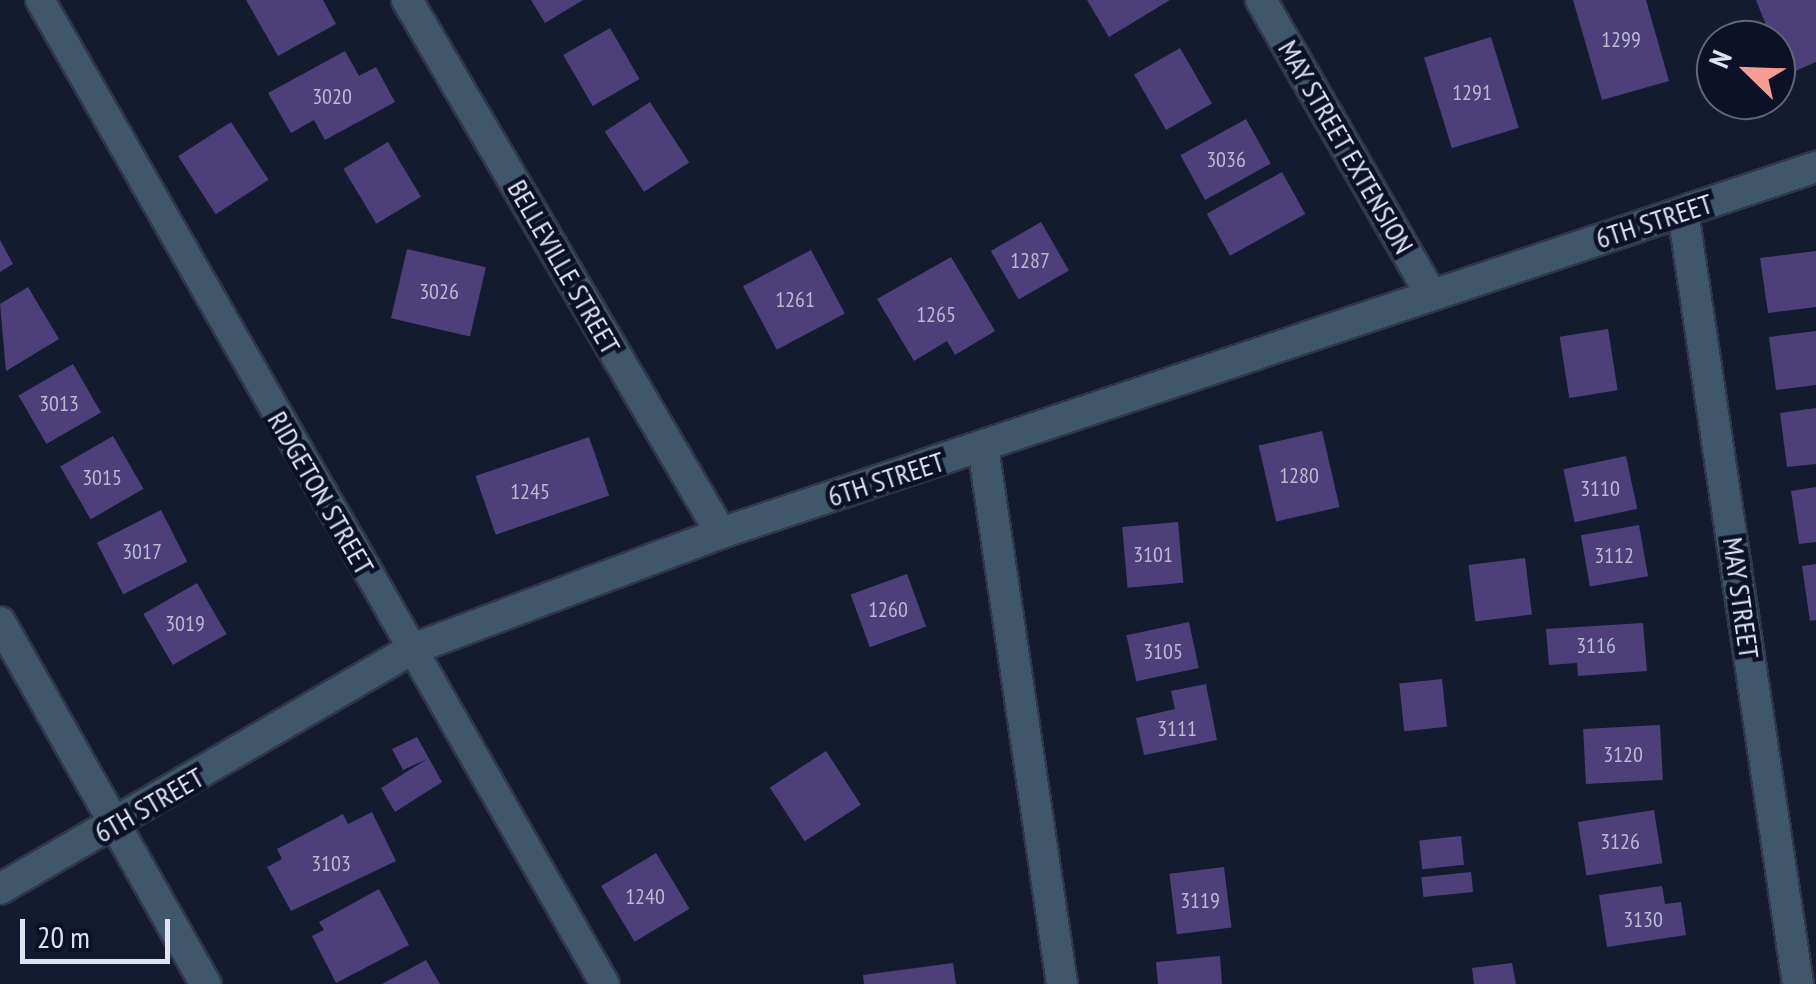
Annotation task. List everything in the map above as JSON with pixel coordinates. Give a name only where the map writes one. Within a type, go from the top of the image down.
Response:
[{"type":"street","name":"BELLEVILLE STREET","points":[[408,0],[720,533]]},
{"type":"street","name":"MAY STREET EXTENSION","points":[[1262,0],[1431,294]]},
{"type":"street","name":"6TH STREET","points":[[0,889],[117,826],[410,650],[720,533],[1816,167]]},
{"type":"street","name":"MAY STREET","points":[[1683,212],[1798,984]]},
{"type":"street","points":[[983,447],[1062,984]]},
{"type":"street","points":[[0,622],[206,984]]},
{"type":"lane","name":"RIDGETON STREET","points":[[40,0],[605,984]]},
{"type":"building","points":[[246,0],[323,0],[336,24],[278,56]]},
{"type":"building","points":[[531,0],[583,0],[545,23]]},
{"type":"building","points":[[1087,0],[1170,0],[1109,37]]},
{"type":"building","points":[[1573,0],[1646,0],[1669,81],[1602,100]]},
{"type":"building","points":[[1756,0],[1816,0],[1816,62],[1796,71],[1796,20],[1764,20]]},
{"type":"building","points":[[610,28],[640,79],[593,106],[563,55]]},
{"type":"building","points":[[1491,37],[1519,128],[1452,148],[1424,57]]},
{"type":"building","points":[[1180,48],[1212,103],[1166,130],[1134,74]]},
{"type":"building","points":[[345,51],[359,76],[376,67],[395,102],[325,140],[314,120],[291,133],[268,93]]},
{"type":"building","points":[[650,102],[689,162],[644,192],[605,131]]},
{"type":"building","points":[[1246,119],[1271,164],[1205,200],[1180,155]]},
{"type":"building","points":[[231,122],[269,180],[216,214],[178,156]]},
{"type":"building","points":[[388,142],[421,197],[376,224],[343,169]]},
{"type":"building","points":[[1282,172],[1305,214],[1230,256],[1207,214]]},
{"type":"building","points":[[1041,222],[1069,270],[1019,299],[991,251]]},
{"type":"building","points":[[0,240],[13,264],[0,272]]},
{"type":"building","points":[[407,249],[486,267],[470,336],[391,318]]},
{"type":"building","points":[[811,250],[845,314],[777,350],[743,286]]},
{"type":"building","points":[[1816,251],[1816,307],[1768,313],[1760,258]]},
{"type":"building","points":[[951,257],[995,331],[955,355],[947,341],[914,361],[877,299]]},
{"type":"building","points":[[28,287],[59,339],[6,371],[0,304]]},
{"type":"building","points":[[1608,329],[1618,390],[1569,398],[1560,337]]},
{"type":"building","points":[[1816,331],[1816,385],[1776,390],[1769,337]]},
{"type":"building","points":[[73,364],[101,412],[46,444],[18,396]]},
{"type":"building","points":[[1816,408],[1816,464],[1787,467],[1780,413]]},
{"type":"building","points":[[1322,431],[1340,507],[1276,522],[1259,446]]},
{"type":"building","points":[[113,436],[144,489],[91,519],[60,466]]},
{"type":"building","points":[[589,437],[609,496],[496,535],[476,476]]},
{"type":"building","points":[[1626,456],[1637,509],[1575,522],[1563,469]]},
{"type":"building","points":[[1816,487],[1816,542],[1799,544],[1791,491]]},
{"type":"building","points":[[161,510],[187,562],[123,594],[97,543]]},
{"type":"building","points":[[1178,522],[1183,583],[1128,588],[1122,527]]},
{"type":"building","points":[[1639,525],[1648,576],[1590,586],[1581,535]]},
{"type":"building","points":[[1525,558],[1532,615],[1475,622],[1468,565]]},
{"type":"building","points":[[1816,564],[1816,620],[1810,621],[1802,566]]},
{"type":"building","points":[[907,574],[926,627],[870,647],[851,595]]},
{"type":"building","points":[[197,583],[226,634],[173,665],[143,614]]},
{"type":"building","points":[[1189,622],[1199,668],[1136,681],[1126,635]]},
{"type":"building","points":[[1643,623],[1647,671],[1578,676],[1577,663],[1549,665],[1546,629]]},
{"type":"building","points":[[1442,679],[1447,727],[1404,731],[1399,683]]},
{"type":"building","points":[[1206,684],[1217,740],[1144,755],[1136,718],[1175,709],[1171,691]]},
{"type":"building","points":[[1660,725],[1663,780],[1586,784],[1583,729]]},
{"type":"building","points":[[417,737],[442,782],[395,812],[381,788],[427,759],[403,770],[392,749]]},
{"type":"building","points":[[826,751],[861,805],[805,841],[770,787]]},
{"type":"building","points":[[1654,810],[1662,863],[1586,875],[1578,822]]},
{"type":"building","points":[[372,812],[396,861],[291,911],[267,867],[282,859],[277,849],[343,814],[348,824]]},
{"type":"building","points":[[1461,836],[1464,865],[1422,869],[1419,840]]},
{"type":"building","points":[[656,853],[689,909],[635,942],[601,886]]},
{"type":"building","points":[[1224,867],[1231,928],[1177,934],[1169,874]]},
{"type":"building","points":[[1471,872],[1473,892],[1423,897],[1421,877]]},
{"type":"building","points":[[1662,886],[1665,904],[1681,902],[1686,935],[1607,947],[1599,895]]},
{"type":"building","points":[[379,889],[409,945],[336,983],[312,936],[324,930],[319,922]]},
{"type":"building","points":[[1220,956],[1222,984],[1158,984],[1156,962]]},
{"type":"building","points":[[426,960],[440,984],[382,984]]},
{"type":"building","points":[[953,963],[956,984],[864,984],[863,975]]},
{"type":"building","points":[[1512,963],[1516,984],[1474,984],[1472,968]]}]
